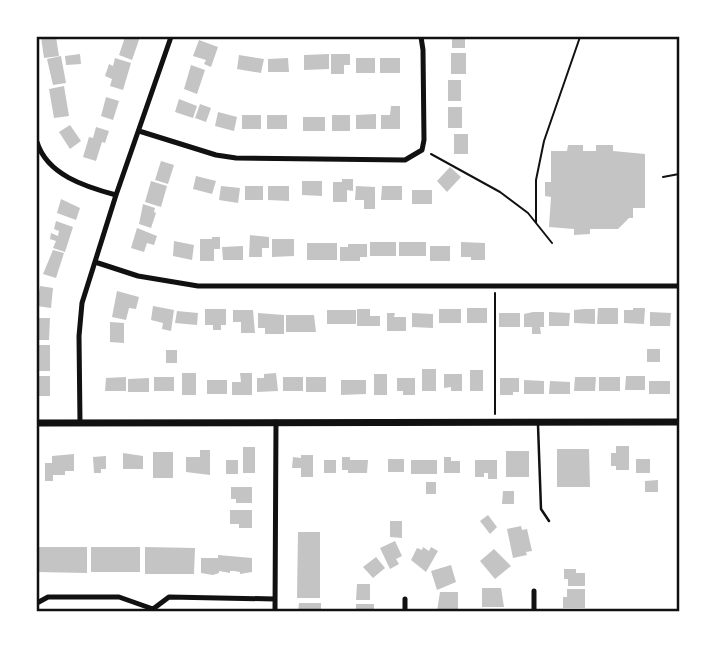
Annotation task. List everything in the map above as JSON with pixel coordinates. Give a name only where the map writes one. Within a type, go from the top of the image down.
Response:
[{"type":"street","points":[[80,423],[79,336],[82,303],[171,37]]},
{"type":"street","points":[[139,131],[236,159],[405,160],[422,150],[424,63],[421,37]]},
{"type":"street","points":[[37,142],[54,169],[90,188],[116,195]]},
{"type":"street","points":[[95,262],[138,276],[198,286],[679,286]]},
{"type":"street","points":[[275,612],[276,422]]},
{"type":"street","points":[[37,424],[679,422]]},
{"type":"street","points":[[534,591],[534,612]]},
{"type":"street","points":[[37,603],[48,597],[119,597],[153,610],[169,597],[275,599]]},
{"type":"street","points":[[405,598],[405,612]]},
{"type":"lane","points":[[538,422],[541,509],[550,521]]},
{"type":"path","points":[[536,223],[536,180],[544,141],[580,37]]},
{"type":"path","points":[[422,150],[500,192],[528,213],[552,243]]},
{"type":"path","points":[[663,177],[679,174]]},
{"type":"path","points":[[495,286],[495,422]]},
{"type":"building","points":[[41,37],[56,37],[59,56],[44,58]]},
{"type":"building","points":[[125,37],[140,37],[132,60],[119,55]]},
{"type":"building","points":[[452,37],[465,37],[465,48],[452,48]]},
{"type":"building","points":[[199,40],[218,47],[211,67],[204,64],[206,60],[193,56]]},
{"type":"building","points":[[451,53],[466,53],[466,74],[451,74]]},
{"type":"building","points":[[80,54],[81,64],[66,65],[65,56]]},
{"type":"building","points":[[329,54],[329,69],[304,70],[304,55]]},
{"type":"building","points":[[331,54],[350,54],[350,65],[344,65],[344,74],[331,74]]},
{"type":"building","points":[[239,55],[264,59],[261,73],[237,69]]},
{"type":"building","points":[[61,56],[66,83],[53,85],[47,59]]},
{"type":"building","points":[[115,58],[131,63],[123,90],[110,86],[112,79],[105,76],[109,64],[113,66]]},
{"type":"building","points":[[288,58],[289,72],[268,72],[268,59]]},
{"type":"building","points":[[356,58],[375,58],[375,73],[356,73]]},
{"type":"building","points":[[380,58],[400,58],[400,73],[380,73]]},
{"type":"building","points":[[191,65],[205,70],[197,94],[184,89]]},
{"type":"building","points":[[448,80],[461,80],[461,101],[448,101]]},
{"type":"building","points":[[64,86],[69,116],[54,118],[49,89]]},
{"type":"building","points":[[106,97],[119,101],[113,120],[101,116]]},
{"type":"building","points":[[179,99],[197,106],[193,118],[175,112]]},
{"type":"building","points":[[200,104],[211,108],[206,122],[195,118]]},
{"type":"building","points":[[391,106],[400,106],[400,129],[381,129],[381,115],[390,115]]},
{"type":"building","points":[[448,107],[462,107],[462,128],[448,128]]},
{"type":"building","points":[[218,112],[237,117],[234,131],[215,126]]},
{"type":"building","points":[[376,114],[376,129],[356,129],[356,115]]},
{"type":"building","points":[[242,115],[261,115],[261,129],[242,129]]},
{"type":"building","points":[[267,115],[287,115],[287,129],[267,129]]},
{"type":"building","points":[[332,115],[350,115],[350,131],[332,131]]},
{"type":"building","points":[[303,117],[325,117],[325,131],[303,131]]},
{"type":"building","points":[[70,125],[81,141],[70,149],[59,132]]},
{"type":"building","points":[[96,127],[109,131],[96,161],[83,157],[89,137],[93,138]]},
{"type":"building","points":[[454,134],[468,134],[468,154],[454,154]]},
{"type":"building","points":[[568,145],[583,145],[583,151],[596,151],[596,145],[613,145],[613,151],[645,154],[645,208],[633,208],[633,218],[629,218],[618,229],[590,229],[590,234],[574,235],[574,229],[549,227],[551,197],[545,196],[545,182],[551,182],[551,151],[567,151]]},
{"type":"building","points":[[161,161],[174,165],[168,184],[155,180]]},
{"type":"building","points":[[450,167],[461,177],[447,192],[437,181]]},
{"type":"building","points":[[196,176],[216,181],[212,194],[193,189]]},
{"type":"building","points":[[342,179],[353,179],[353,191],[347,190],[347,202],[333,202],[333,182],[342,182]]},
{"type":"building","points":[[151,181],[167,186],[161,207],[145,202]]},
{"type":"building","points":[[302,181],[322,181],[322,196],[302,195]]},
{"type":"building","points":[[221,186],[240,188],[238,203],[219,200]]},
{"type":"building","points":[[245,186],[263,186],[263,200],[245,200]]},
{"type":"building","points":[[268,186],[289,186],[289,201],[268,200]]},
{"type":"building","points":[[356,186],[375,187],[375,209],[364,209],[364,200],[355,200]]},
{"type":"building","points":[[382,186],[402,186],[402,200],[381,200]]},
{"type":"building","points":[[412,190],[432,190],[432,204],[412,204]]},
{"type":"building","points":[[61,199],[80,208],[76,220],[57,213]]},
{"type":"building","points":[[143,204],[155,208],[151,228],[139,224]]},
{"type":"building","points":[[56,221],[73,227],[65,252],[53,248],[56,241],[50,239],[51,233],[58,236],[59,231],[54,229]]},
{"type":"building","points":[[137,228],[157,236],[154,245],[147,243],[144,252],[131,248]]},
{"type":"building","points":[[250,235],[269,237],[269,248],[262,248],[262,257],[249,257]]},
{"type":"building","points":[[220,237],[220,249],[214,249],[214,261],[200,261],[200,239]]},
{"type":"building","points":[[272,239],[294,239],[294,256],[272,257]]},
{"type":"building","points":[[174,241],[194,245],[192,260],[173,256]]},
{"type":"building","points":[[370,242],[396,242],[396,256],[370,256]]},
{"type":"building","points":[[399,242],[426,242],[426,256],[399,256]]},
{"type":"building","points":[[461,242],[485,243],[485,260],[461,257]]},
{"type":"building","points":[[307,243],[337,243],[337,260],[307,260]]},
{"type":"building","points":[[348,244],[367,244],[367,257],[360,257],[360,261],[340,261],[340,247],[348,247]]},
{"type":"building","points":[[243,246],[243,260],[223,260],[222,247]]},
{"type":"building","points":[[430,246],[450,246],[450,261],[430,261]]},
{"type":"building","points":[[53,250],[64,253],[56,278],[43,274]]},
{"type":"building","points":[[40,286],[53,288],[51,308],[37,306]]},
{"type":"building","points":[[117,291],[139,297],[136,309],[129,308],[126,320],[112,317]]},
{"type":"building","points":[[153,306],[174,310],[171,331],[162,329],[163,323],[151,320]]},
{"type":"building","points":[[467,308],[487,308],[487,323],[467,323]]},
{"type":"building","points":[[598,308],[618,308],[618,324],[597,324]]},
{"type":"building","points":[[645,308],[644,324],[624,323],[624,310]]},
{"type":"building","points":[[205,309],[226,309],[226,325],[221,325],[221,330],[213,330],[213,325],[205,325]]},
{"type":"building","points":[[357,309],[370,309],[370,316],[380,316],[380,326],[357,326]]},
{"type":"building","points":[[439,309],[461,309],[461,323],[439,323]]},
{"type":"building","points":[[595,309],[595,324],[574,323],[574,310]]},
{"type":"building","points":[[233,310],[253,310],[255,333],[241,333],[241,322],[233,322]]},
{"type":"building","points":[[327,310],[356,310],[356,324],[327,324]]},
{"type":"building","points":[[177,311],[198,313],[197,325],[175,323]]},
{"type":"building","points":[[544,312],[541,334],[532,334],[532,327],[524,327],[524,314]]},
{"type":"building","points":[[549,312],[570,313],[569,326],[549,326]]},
{"type":"building","points":[[650,312],[671,313],[670,326],[650,326]]},
{"type":"building","points":[[258,313],[284,315],[284,334],[265,334],[265,328],[258,328]]},
{"type":"building","points":[[387,313],[395,313],[394,317],[406,317],[406,331],[387,331]]},
{"type":"building","points":[[412,313],[433,314],[433,328],[412,327]]},
{"type":"building","points":[[499,313],[520,313],[520,327],[499,327]]},
{"type":"building","points":[[286,315],[314,315],[316,332],[286,332]]},
{"type":"building","points":[[37,318],[50,318],[49,340],[37,340]]},
{"type":"building","points":[[110,322],[124,323],[124,343],[110,342]]},
{"type":"building","points":[[37,345],[50,345],[50,371],[37,371]]},
{"type":"building","points":[[647,349],[660,349],[660,362],[647,362]]},
{"type":"building","points":[[166,350],[177,350],[177,363],[166,363]]},
{"type":"building","points":[[422,369],[436,369],[436,391],[422,391]]},
{"type":"building","points":[[470,370],[483,370],[483,391],[470,391]]},
{"type":"building","points":[[182,373],[196,373],[196,395],[182,395]]},
{"type":"building","points":[[240,373],[252,373],[252,395],[232,395],[232,382],[241,382]]},
{"type":"building","points":[[276,373],[278,391],[257,392],[257,378]]},
{"type":"building","points":[[374,374],[387,374],[387,395],[374,395]]},
{"type":"building","points":[[444,374],[462,374],[462,391],[451,391],[451,387],[444,388]]},
{"type":"building","points":[[37,376],[50,376],[50,396],[37,396]]},
{"type":"building","points":[[626,376],[645,376],[645,390],[625,390]]},
{"type":"building","points":[[126,377],[126,391],[105,391],[106,378]]},
{"type":"building","points":[[154,377],[174,377],[174,391],[154,391]]},
{"type":"building","points":[[283,377],[303,377],[303,391],[283,391]]},
{"type":"building","points":[[306,377],[326,377],[326,392],[306,392]]},
{"type":"building","points":[[575,377],[596,377],[595,391],[574,391]]},
{"type":"building","points":[[599,377],[620,377],[620,391],[599,391]]},
{"type":"building","points":[[149,378],[149,392],[128,392],[128,379]]},
{"type":"building","points":[[397,378],[415,378],[415,395],[403,395],[403,391],[397,391]]},
{"type":"building","points":[[500,378],[519,378],[519,392],[500,395]]},
{"type":"building","points":[[207,380],[227,380],[227,394],[207,394]]},
{"type":"building","points":[[341,380],[366,380],[366,394],[341,395]]},
{"type":"building","points":[[524,380],[544,381],[544,394],[524,394]]},
{"type":"building","points":[[550,381],[570,382],[570,394],[549,394]]},
{"type":"building","points":[[649,381],[670,381],[670,394],[649,394]]},
{"type":"building","points":[[616,446],[629,446],[629,470],[616,470],[616,466],[611,466],[611,453],[616,453]]},
{"type":"building","points":[[243,447],[255,447],[255,473],[243,473]]},
{"type":"building","points":[[557,449],[589,449],[590,487],[557,487]]},
{"type":"building","points":[[200,450],[210,450],[210,475],[186,472],[186,457],[200,457]]},
{"type":"building","points":[[506,451],[529,451],[529,477],[506,477]]},
{"type":"building","points":[[153,452],[173,452],[173,478],[153,478]]},
{"type":"building","points":[[123,453],[143,456],[143,469],[123,469]]},
{"type":"building","points":[[74,454],[74,471],[65,471],[65,475],[53,475],[53,481],[45,481],[45,463],[52,463],[52,456]]},
{"type":"building","points":[[301,455],[313,455],[313,477],[301,477],[301,468],[292,468],[293,457],[301,458]]},
{"type":"building","points":[[106,456],[106,469],[101,469],[101,473],[94,473],[93,457]]},
{"type":"building","points":[[342,457],[368,460],[367,473],[348,473],[348,470],[342,470]]},
{"type":"building","points":[[444,457],[451,457],[451,461],[460,461],[460,473],[444,473]]},
{"type":"building","points":[[388,459],[404,459],[404,472],[388,472]]},
{"type":"building","points":[[636,459],[650,459],[650,473],[636,473]]},
{"type":"building","points":[[226,460],[238,460],[238,474],[226,474]]},
{"type":"building","points":[[324,460],[336,460],[336,473],[324,473]]},
{"type":"building","points":[[411,460],[437,460],[437,474],[411,474]]},
{"type":"building","points":[[475,460],[497,460],[497,479],[488,479],[488,473],[484,473],[484,477],[475,477]]},
{"type":"building","points":[[658,480],[658,492],[645,492],[645,481]]},
{"type":"building","points":[[426,482],[436,482],[436,494],[426,494]]},
{"type":"building","points":[[231,487],[252,487],[252,503],[236,503],[236,499],[231,499]]},
{"type":"building","points":[[503,491],[514,491],[514,504],[502,504]]},
{"type":"building","points":[[230,510],[252,510],[252,528],[239,528],[239,524],[230,524]]},
{"type":"building","points":[[488,515],[497,527],[490,534],[480,521]]},
{"type":"building","points":[[390,521],[402,521],[402,538],[390,537]]},
{"type":"building","points":[[521,526],[522,530],[527,529],[532,551],[513,558],[507,529]]},
{"type":"building","points":[[298,532],[320,532],[320,598],[297,598]]},
{"type":"building","points":[[395,541],[402,556],[396,559],[399,564],[390,569],[380,548]]},
{"type":"building","points":[[37,547],[87,547],[87,573],[37,572]]},
{"type":"building","points":[[91,547],[140,547],[140,572],[91,572]]},
{"type":"building","points":[[145,547],[195,548],[194,574],[145,574]]},
{"type":"building","points":[[423,547],[429,551],[431,547],[438,551],[426,572],[411,560],[417,548],[422,550]]},
{"type":"building","points":[[494,549],[511,566],[495,579],[480,561]]},
{"type":"building","points":[[218,555],[252,558],[252,572],[240,574],[234,571],[219,571],[213,575],[201,573],[201,558],[218,558]]},
{"type":"building","points":[[376,557],[385,568],[373,578],[363,567]]},
{"type":"building","points":[[451,565],[456,582],[437,590],[431,571]]},
{"type":"building","points":[[564,569],[576,569],[576,573],[585,573],[585,586],[568,586],[568,579],[564,579]]},
{"type":"building","points":[[357,584],[370,584],[370,600],[356,600]]},
{"type":"building","points":[[482,588],[501,588],[504,607],[482,607]]},
{"type":"building","points":[[567,589],[585,589],[585,608],[563,608],[563,597],[567,597]]},
{"type":"building","points":[[440,592],[458,592],[458,610],[437,611]]},
{"type":"building","points":[[299,603],[321,603],[321,612],[298,612]]},
{"type":"building","points":[[356,604],[374,604],[374,612],[356,612]]}]
